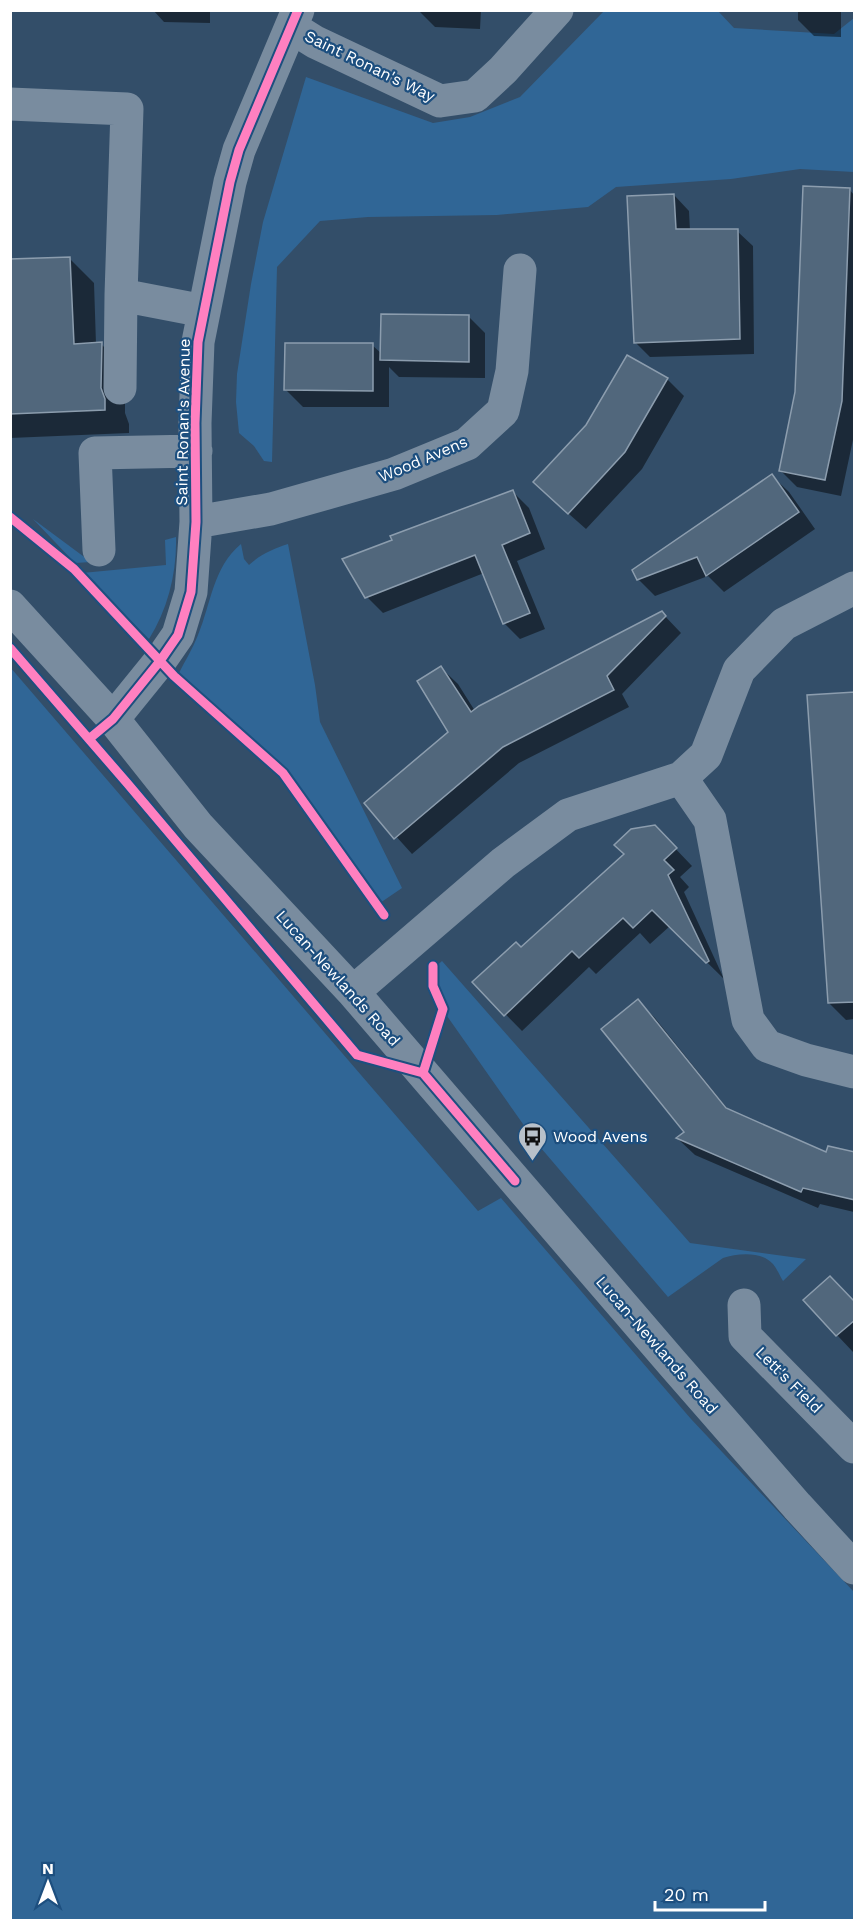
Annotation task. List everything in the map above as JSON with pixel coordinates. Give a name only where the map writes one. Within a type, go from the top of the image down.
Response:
[{"type":"street","name":"Saint Ronan's Way","points":[[294,19],[315,42],[440,101],[475,96],[503,70],[557,10]]},
{"type":"street","name":"Saint Ronan's Avenue","points":[[114,719],[160,662],[178,635],[191,592],[196,522],[198,342],[239,150],[294,19]]},
{"type":"street","points":[[10,104],[127,109],[120,388]]},
{"type":"street","name":"Wood Avens","points":[[196,522],[271,509],[383,477],[467,444],[502,411],[512,371],[520,270]]},
{"type":"street","points":[[121,295],[204,311]]},
{"type":"street","points":[[99,550],[95,453],[196,451]]},
{"type":"street","points":[[353,992],[502,863],[568,815],[681,778],[706,755],[739,670],[784,624],[855,588]]},
{"type":"street","name":"Lucan-Newlands Road","points":[[10,606],[114,719],[198,826],[353,992],[673,1364],[797,1506],[855,1568]]},
{"type":"street","points":[[681,778],[710,820],[748,1020],[767,1046],[806,1060],[855,1072]]},
{"type":"street","name":"Lett's Field","points":[[744,1305],[745,1336],[855,1447]]},
{"type":"shaded area","points":[[604,11],[718,11],[734,28],[834,34],[854,18],[854,172],[800,169],[731,179],[616,187],[588,207],[497,215],[368,217],[320,221],[277,267],[272,462],[264,461],[254,446],[239,433],[236,402],[237,374],[263,222],[306,77],[433,123],[470,117],[520,97]]},
{"type":"shaded area","points":[[33,519],[91,562],[75,563]]},
{"type":"shaded area","points":[[176,537],[175,563],[170,590],[149,639],[82,573],[166,565],[165,540]]},
{"type":"shaded area","points":[[241,544],[244,559],[249,565],[267,552],[288,544],[320,722],[402,888],[380,903],[366,887],[289,776],[257,742],[212,707],[179,673],[198,635],[214,586],[224,564]]},
{"type":"shaded area","points":[[10,667],[478,1211],[501,1198],[691,1419],[854,1592],[854,1920],[11,1920]]},
{"type":"shaded area","points":[[442,961],[690,1243],[806,1259],[783,1281],[773,1264],[762,1257],[749,1254],[729,1256],[668,1297],[535,1141],[447,1016],[430,972]]},
{"type":"building","points":[[803,186],[850,188],[842,401],[825,480],[779,471],[795,392]]},
{"type":"building","points":[[674,194],[676,229],[738,229],[740,339],[634,343],[627,196]]},
{"type":"building","points":[[70,257],[74,344],[102,342],[101,388],[105,399],[105,410],[10,414],[10,259]]},
{"type":"building","points":[[381,314],[469,315],[469,362],[380,360]]},
{"type":"building","points":[[285,343],[373,343],[373,391],[284,390]]},
{"type":"building","points":[[627,355],[668,378],[625,452],[568,514],[533,482],[586,425]]},
{"type":"building","points":[[772,474],[799,512],[706,576],[697,557],[637,580],[632,570]]},
{"type":"building","points":[[513,490],[530,533],[502,545],[530,613],[503,624],[475,555],[365,598],[342,559],[392,540],[390,536]]},
{"type":"building","points":[[662,611],[666,616],[607,676],[614,690],[503,747],[394,839],[364,803],[448,732],[417,681],[441,666],[471,712]]},
{"type":"building","points":[[855,692],[855,1002],[828,1003],[807,695]]},
{"type":"building","points":[[655,825],[677,848],[664,860],[674,870],[668,875],[709,961],[706,963],[652,910],[633,928],[623,918],[579,958],[572,951],[504,1016],[472,982],[516,942],[521,947],[624,854],[614,845],[631,829]]},
{"type":"building","points":[[638,999],[726,1108],[826,1152],[828,1146],[855,1152],[855,1200],[803,1188],[801,1192],[676,1138],[684,1132],[601,1029]]},
{"type":"building","points":[[830,1276],[855,1302],[855,1320],[836,1336],[803,1300]]},
{"type":"cycle path","points":[[89,739],[113,719],[160,661],[178,635],[191,592],[196,522],[195,423],[198,342],[230,182],[239,150],[298,10]]},
{"type":"cycle path","points":[[10,517],[74,569],[174,676],[283,773],[384,915]]},
{"type":"cycle path","points":[[10,648],[357,1055],[423,1073]]},
{"type":"cycle path","points":[[423,1073],[443,1009],[433,986],[433,966]]},
{"type":"cycle path","points":[[423,1073],[515,1181]]},
{"type":"place","name":"Wood Avens","points":[[532,1162]]}]
